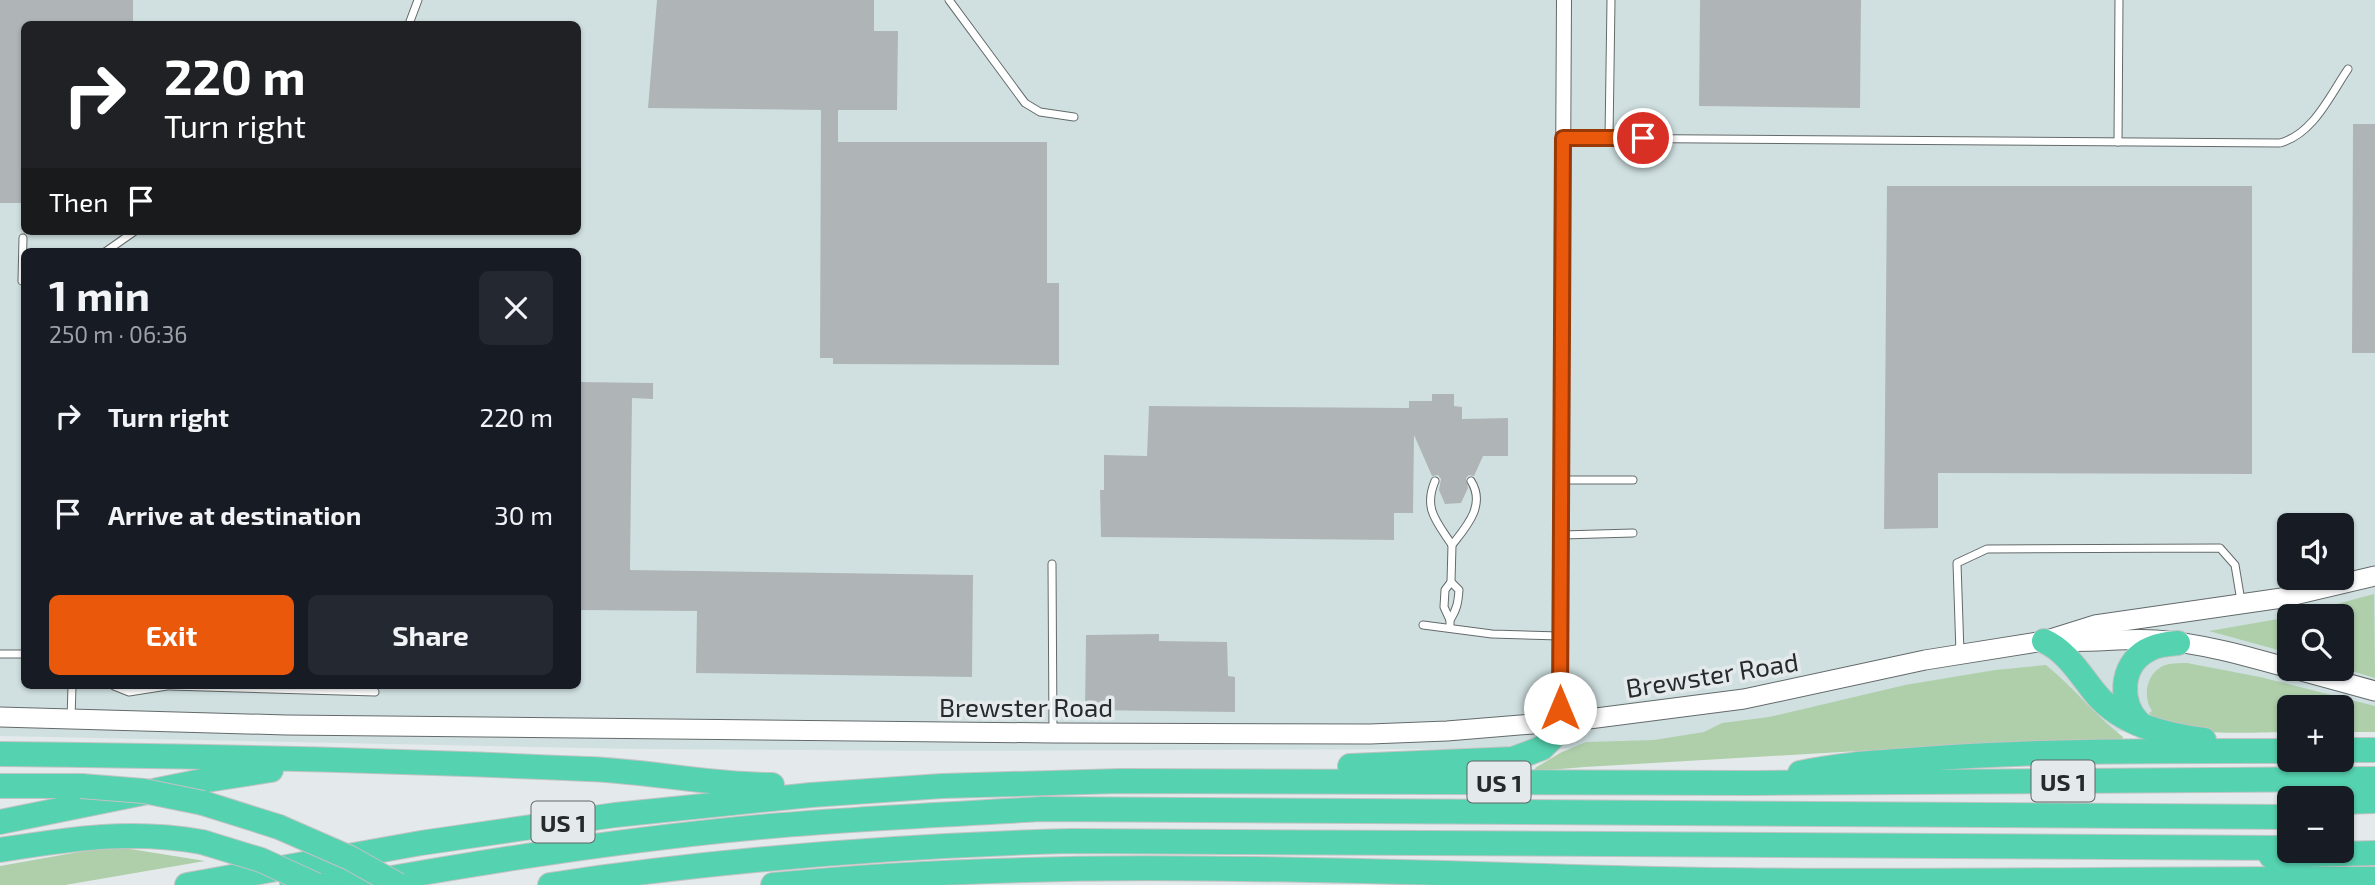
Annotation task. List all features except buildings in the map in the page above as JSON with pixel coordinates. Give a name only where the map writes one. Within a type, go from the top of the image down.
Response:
[{"type":"highway","points":[[2044,640],[2075,666],[2096,694],[2113,710],[2139,723],[2159,732],[2189,738],[2277,750]]},
{"type":"highway","points":[[2139,723],[2132,716],[2125,697],[2127,675],[2132,664],[2137,656],[2153,647],[2178,643]]},
{"type":"highway","points":[[1246,781],[1306,767],[1513,759],[1542,748],[1554,736],[1560,723]]},
{"type":"highway","points":[[2354,750],[2375,750]]},
{"type":"highway","points":[[1752,783],[1831,766],[1964,757],[2047,753],[2277,751]]},
{"type":"highway","points":[[0,754],[387,761],[604,769],[745,785],[943,786]]},
{"type":"highway","points":[[0,822],[227,776],[278,769],[387,761]]},
{"type":"highway","name":"US 1","points":[[187,885],[421,843],[602,817],[760,799],[943,786],[1044,782],[1246,781],[1752,783],[2375,779]]},
{"type":"highway","points":[[0,786],[81,786],[144,791],[203,803],[279,827],[350,858],[398,885]]},
{"type":"highway","points":[[2354,802],[2375,802]]},
{"type":"highway","points":[[2056,815],[2277,804]]},
{"type":"highway","points":[[354,885],[455,867],[733,830],[1042,809],[2277,817]]},
{"type":"highway","points":[[2354,817],[2375,818]]},
{"type":"highway","points":[[279,827],[369,885]]},
{"type":"highway","points":[[0,850],[108,835],[162,836],[202,842],[261,860],[316,885]]},
{"type":"highway","points":[[550,885],[809,855],[1046,842],[1197,840],[2277,848]]},
{"type":"highway","points":[[2354,849],[2375,851]]},
{"type":"highway","points":[[1572,877],[1660,864],[1985,863],[2375,851]]},
{"type":"highway","points":[[280,885],[395,867],[455,867]]},
{"type":"highway","points":[[773,885],[933,874],[1169,868],[1816,880],[2375,879]]},
{"type":"highway","points":[[933,874],[1042,883],[1111,885]]},
{"type":"street","points":[[1560,723],[1564,0]]},
{"type":"street","name":"Brewster Road","points":[[0,717],[273,725],[1399,734],[1560,723],[1744,699],[1961,654],[2044,640],[2095,625],[2242,605],[2375,576]]},
{"type":"street","name":"Brewster Road","points":[[2044,640],[2094,643],[2142,640],[2178,643],[2216,649],[2277,665]]},
{"type":"street","name":"Brewster Road","points":[[2338,681],[2375,691]]},
{"type":"lane","points":[[411,21],[418,0]]},
{"type":"lane","points":[[949,0],[1025,103],[1040,112],[1074,117]]},
{"type":"lane","points":[[1609,138],[1611,0]]},
{"type":"lane","points":[[2118,142],[2119,0]]},
{"type":"lane","points":[[1563,138],[2272,144],[2288,141],[2307,128],[2348,69]]},
{"type":"lane","points":[[111,248],[129,235]]},
{"type":"lane","points":[[23,238],[23,248]]},
{"type":"lane","points":[[1562,480],[1633,480]]},
{"type":"lane","points":[[1435,481],[1429,499],[1431,510],[1452,544],[1451,582],[1444,590],[1444,607],[1450,624]]},
{"type":"lane","points":[[1452,544],[1469,524],[1476,509],[1478,497],[1471,481]]},
{"type":"lane","points":[[1562,535],[1633,533]]},
{"type":"lane","points":[[1961,654],[1957,563],[1987,548],[2220,548],[2235,565],[2242,605]]},
{"type":"lane","points":[[1052,564],[1053,733]]},
{"type":"lane","points":[[1450,624],[1458,608],[1459,590],[1451,582]]},
{"type":"lane","points":[[1423,625],[1450,624],[1507,635],[1560,636]]},
{"type":"lane","points":[[0,654],[21,654]]},
{"type":"lane","points":[[71,719],[72,689]]},
{"type":"lane","points":[[122,689],[130,692],[150,689]]},
{"type":"lane","points":[[272,689],[374,692]]},
{"type":"shaded area","points":[[0,0],[2375,0],[2375,730],[2354,715],[2354,695],[2277,695],[2277,731],[2060,732],[1763,748],[937,751],[634,749],[0,736]]},
{"type":"green space","points":[[2374,594],[2375,678],[2354,672],[2354,604],[2337,604]]},
{"type":"green space","points":[[2277,619],[2277,650],[2209,631]]},
{"type":"green space","points":[[2187,663],[2260,677],[2331,695],[2277,695],[2277,732],[2216,732],[2177,727],[2149,713],[2152,711],[2147,697],[2151,676],[2171,664]]},
{"type":"green space","points":[[2046,665],[2123,737],[2121,742],[1994,743],[1536,771],[1535,768],[1586,742],[1654,740],[1704,732],[1722,723],[1769,717],[1905,685],[1995,670]]},
{"type":"green space","points":[[2354,701],[2375,706],[2375,732],[2354,732]]},
{"type":"green space","points":[[112,846],[205,861],[65,885],[0,885],[0,866]]},
{"type":"route","points":[[1560,708],[1563,138],[1643,138]]}]
